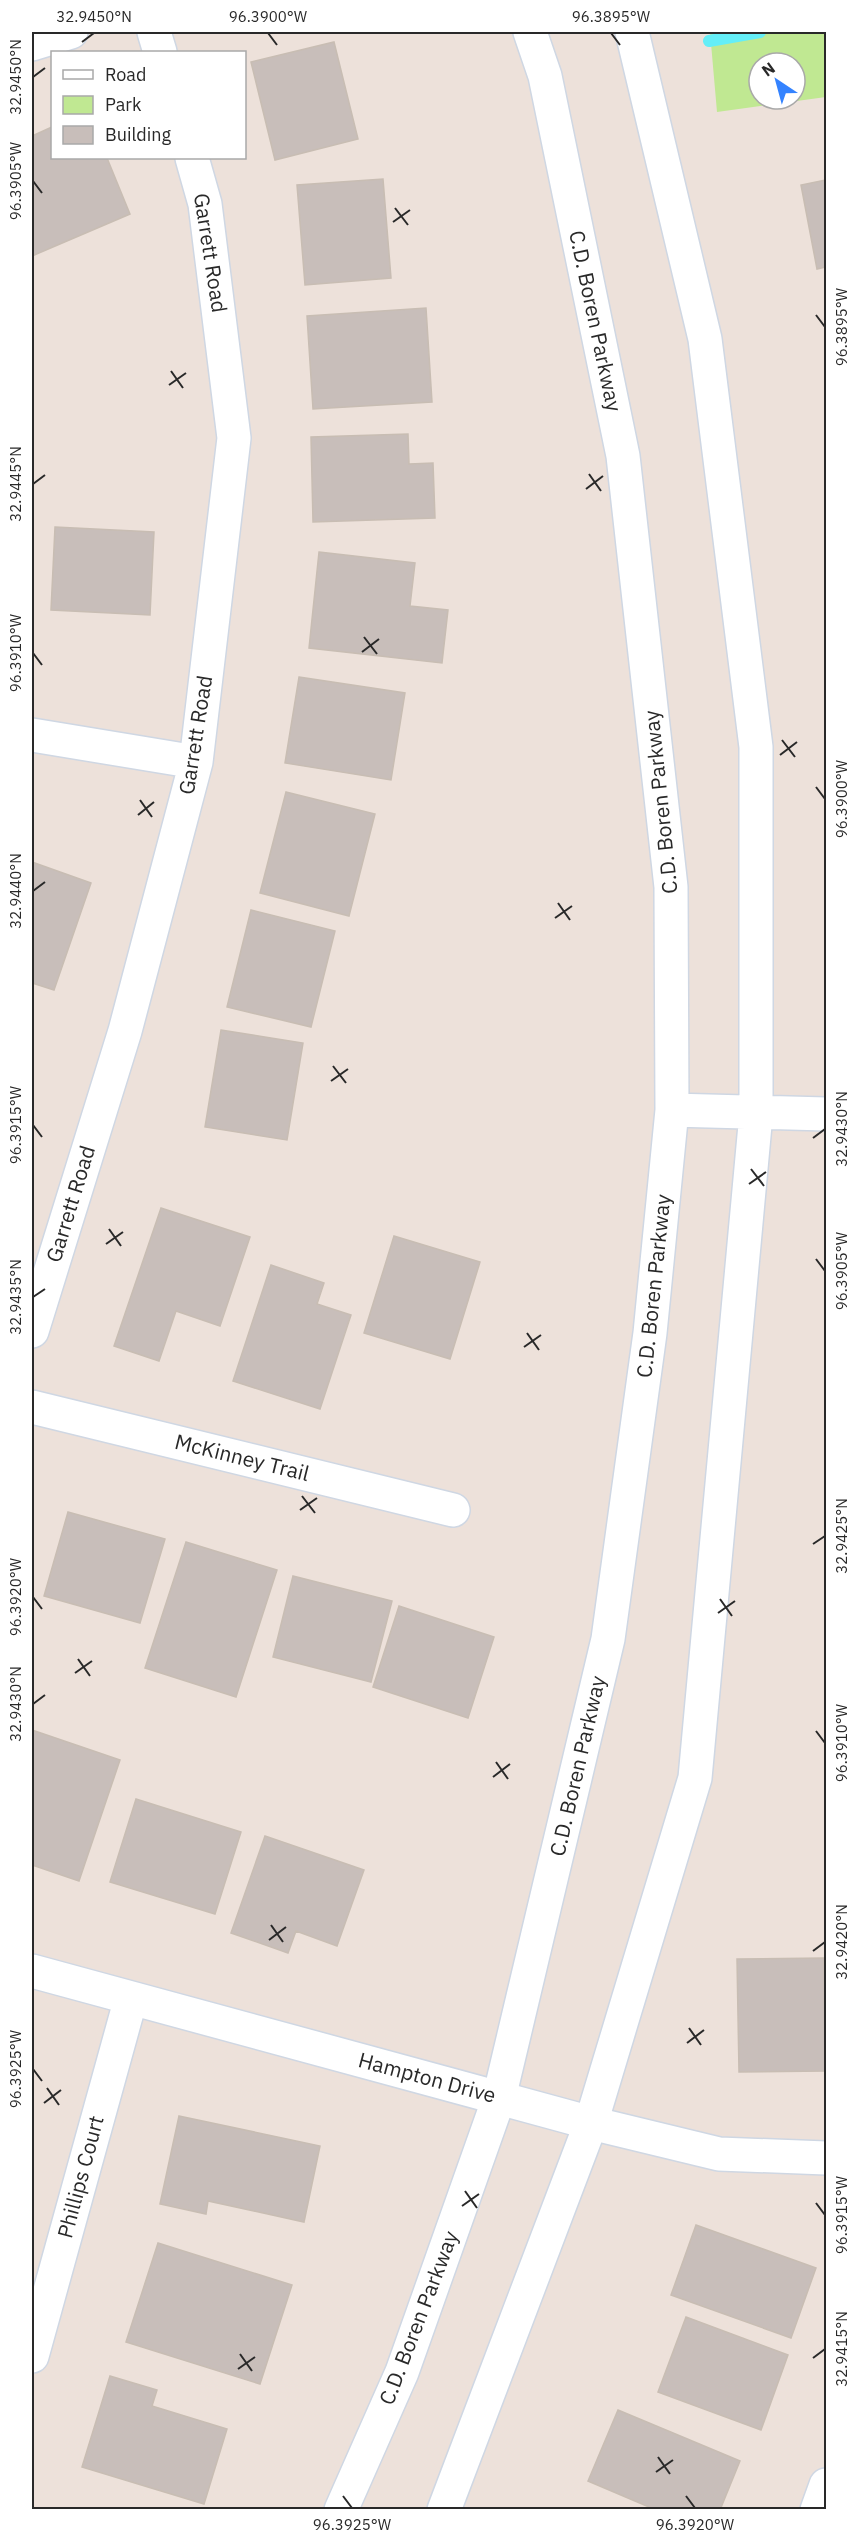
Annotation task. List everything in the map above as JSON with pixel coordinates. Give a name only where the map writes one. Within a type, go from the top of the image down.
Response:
[{"type":"street","points":[[32,44],[71,32]]},
{"type":"street","points":[[154,32],[160,51]]},
{"type":"street","name":"C.D. Boren Parkway","points":[[341,2510],[402,2372],[499,2098],[608,1639],[650,1333],[672,1110],[671,887],[623,456],[545,76],[531,32]]},
{"type":"street","points":[[444,2510],[591,2123],[695,1778],[756,1114],[756,747],[705,339],[632,32]]},
{"type":"street","name":"Garrett Road","points":[[32,1331],[125,1031],[196,762],[234,438],[206,204],[192,159]]},
{"type":"street","points":[[32,735],[196,762]]},
{"type":"street","points":[[672,1110],[756,1114],[826,1114]]},
{"type":"street","name":"McKinney Trail","points":[[32,1407],[453,1510]]},
{"type":"street","name":"Hampton Drive","points":[[32,1971],[591,2123],[719,2154],[826,2158]]},
{"type":"street","name":"Phillips Court","points":[[32,2356],[131,1998]]},
{"type":"street","points":[[817,2510],[826,2485]]},
{"type":"green space","points":[[710,32],[826,32],[826,97],[807,100],[807,51],[747,51],[747,108],[717,112]]},
{"type":"building","points":[[334,42],[358,139],[275,160],[251,62]]},
{"type":"building","points":[[51,127],[51,159],[107,159],[130,214],[32,256],[32,136]]},
{"type":"building","points":[[383,179],[391,278],[305,285],[297,185]]},
{"type":"building","points":[[826,180],[826,267],[817,269],[801,185]]},
{"type":"building","points":[[426,308],[432,402],[313,409],[307,316]]},
{"type":"building","points":[[408,434],[409,464],[433,463],[435,518],[313,522],[311,437]]},
{"type":"building","points":[[55,527],[154,532],[150,615],[51,610]]},
{"type":"building","points":[[319,552],[415,563],[410,606],[448,610],[442,663],[309,648]]},
{"type":"building","points":[[299,677],[405,693],[391,780],[285,763]]},
{"type":"building","points":[[286,792],[375,814],[349,916],[260,893]]},
{"type":"building","points":[[32,862],[91,883],[54,990],[32,983]]},
{"type":"building","points":[[251,910],[335,931],[311,1027],[227,1007]]},
{"type":"building","points":[[221,1030],[303,1043],[287,1140],[205,1127]]},
{"type":"building","points":[[161,1208],[250,1237],[220,1326],[176,1311],[159,1361],[114,1346]]},
{"type":"building","points":[[394,1236],[480,1262],[450,1359],[364,1333]]},
{"type":"building","points":[[271,1265],[324,1283],[317,1304],[351,1315],[320,1409],[233,1381]]},
{"type":"building","points":[[68,1512],[165,1539],[140,1623],[44,1596]]},
{"type":"building","points":[[186,1542],[277,1570],[236,1697],[145,1668]]},
{"type":"building","points":[[293,1576],[392,1601],[371,1682],[273,1657]]},
{"type":"building","points":[[399,1606],[494,1637],[468,1718],[373,1687]]},
{"type":"building","points":[[32,1730],[120,1760],[79,1881],[32,1865]]},
{"type":"building","points":[[136,1799],[241,1832],[215,1914],[110,1882]]},
{"type":"building","points":[[265,1836],[364,1870],[337,1946],[296,1931],[288,1953],[231,1933]]},
{"type":"building","points":[[824,1958],[825,2071],[739,2072],[737,1959]]},
{"type":"building","points":[[179,2116],[320,2146],[304,2222],[208,2201],[206,2214],[160,2204]]},
{"type":"building","points":[[696,2225],[816,2268],[791,2338],[671,2295]]},
{"type":"building","points":[[158,2243],[292,2285],[260,2384],[126,2342]]},
{"type":"building","points":[[686,2317],[788,2355],[761,2430],[658,2392]]},
{"type":"building","points":[[110,2376],[157,2390],[152,2406],[227,2429],[204,2504],[82,2467]]},
{"type":"building","points":[[618,2410],[740,2461],[720,2510],[656,2510],[588,2481]]},
{"type":"waterway","points":[[709,41],[760,32]]}]
